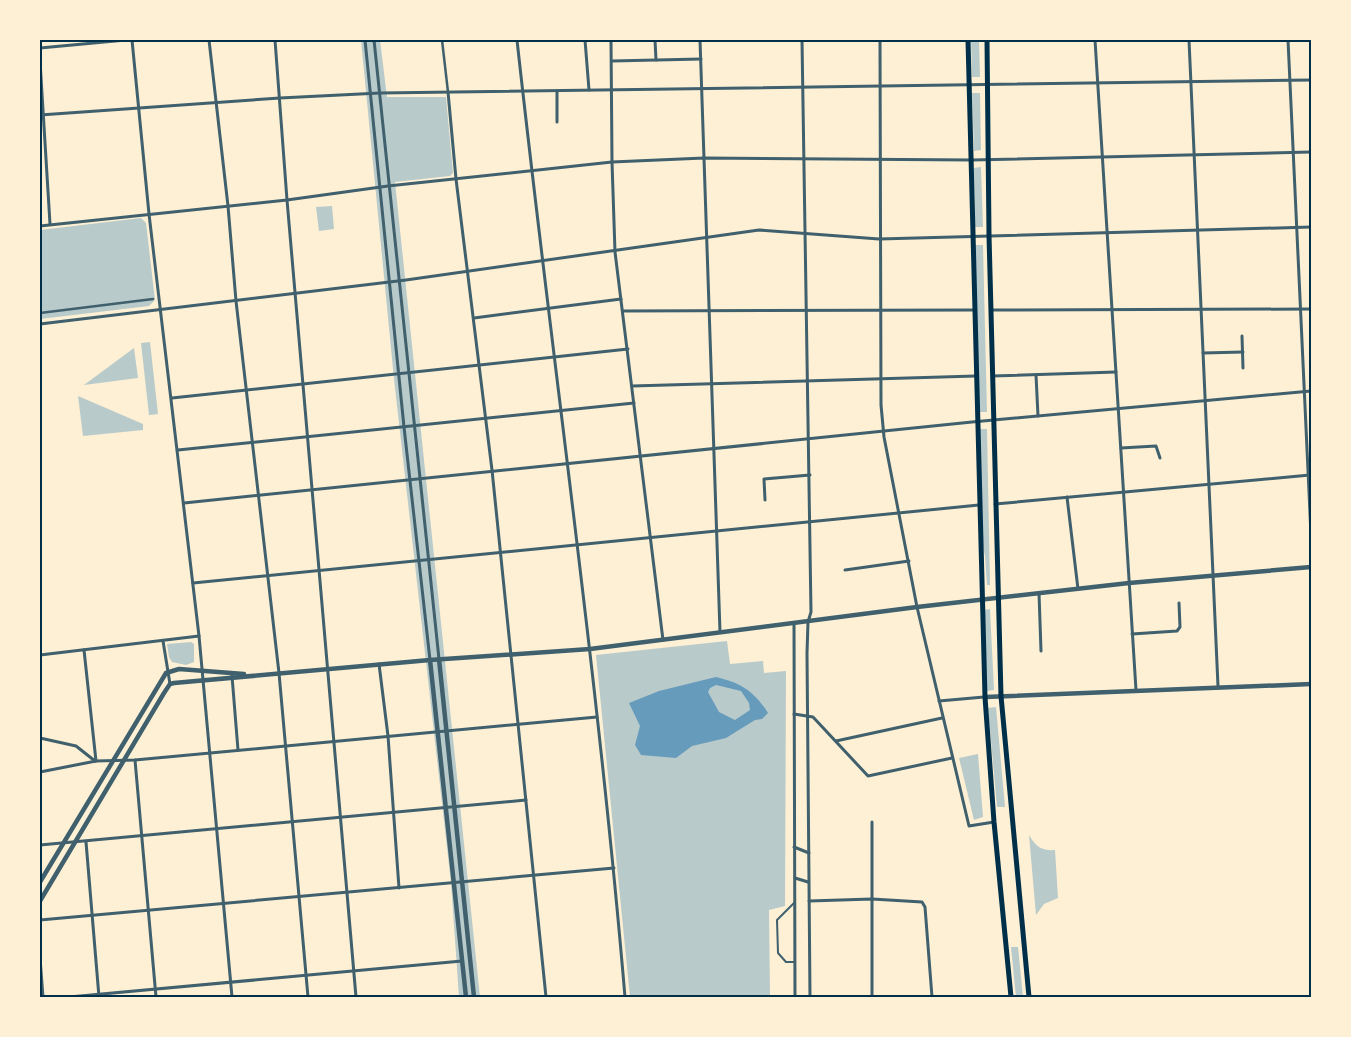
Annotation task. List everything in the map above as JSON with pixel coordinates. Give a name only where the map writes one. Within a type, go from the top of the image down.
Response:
[{"type":"main road","points":[[968,40],[974,236],[976,421],[985,697],[994,822],[1011,997]]},
{"type":"main road","points":[[987,40],[992,376],[1001,696],[1029,997]]},
{"type":"street","points":[[40,48],[126,40]]},
{"type":"street","points":[[132,40],[149,214],[199,636],[232,997]]},
{"type":"street","points":[[209,40],[228,206],[236,301],[279,672],[308,997]]},
{"type":"street","points":[[275,40],[302,384],[342,818],[346,893],[356,997]]},
{"type":"street","points":[[365,40],[404,427],[447,808],[466,997]]},
{"type":"street","points":[[374,40],[474,997]]},
{"type":"street","points":[[442,40],[456,179],[469,271],[492,470],[546,997]]},
{"type":"street","points":[[517,40],[576,546],[590,649],[614,868],[625,997]]},
{"type":"street","points":[[585,40],[589,90]]},
{"type":"street","points":[[611,40],[615,252],[663,640]]},
{"type":"street","points":[[655,40],[656,60]]},
{"type":"street","points":[[700,40],[712,448],[720,632]]},
{"type":"street","points":[[802,40],[804,234],[811,523],[811,612],[808,622],[807,714],[810,997]]},
{"type":"street","points":[[880,40],[880,379],[884,431],[917,607],[969,826],[994,822]]},
{"type":"street","points":[[1095,40],[1136,690]]},
{"type":"street","points":[[1189,40],[1218,686]]},
{"type":"street","points":[[1288,40],[1304,392],[1310,475],[1311,535]]},
{"type":"street","points":[[612,61],[701,59]]},
{"type":"street","points":[[40,61],[41,115],[50,224]]},
{"type":"street","points":[[41,115],[140,110],[280,98],[370,94],[1311,80]]},
{"type":"street","points":[[557,91],[557,122]]},
{"type":"street","points":[[40,226],[287,200],[379,187],[612,162],[704,158],[972,160],[1311,152]]},
{"type":"street","points":[[40,324],[398,281],[615,252],[706,236],[767,230],[879,239],[1311,227]]},
{"type":"street","points":[[40,313],[153,299]]},
{"type":"street","points":[[474,318],[621,299]]},
{"type":"street","points":[[991,310],[1311,309]]},
{"type":"street","points":[[623,311],[975,310]]},
{"type":"street","points":[[1242,336],[1243,368]]},
{"type":"street","points":[[172,398],[628,349]]},
{"type":"street","points":[[1203,353],[1242,352]]},
{"type":"street","points":[[992,376],[1116,372]]},
{"type":"street","points":[[1036,375],[1038,416]]},
{"type":"street","points":[[632,386],[976,376]]},
{"type":"street","points":[[184,503],[976,421],[1311,391]]},
{"type":"street","points":[[178,450],[634,403]]},
{"type":"street","points":[[1121,448],[1156,446],[1160,458]]},
{"type":"street","points":[[765,500],[764,479],[810,475]]},
{"type":"street","points":[[996,504],[1310,475]]},
{"type":"street","points":[[1066,497],[1078,589]]},
{"type":"street","points":[[192,583],[319,569],[500,554],[811,523],[900,511],[979,505]]},
{"type":"street","points":[[845,570],[909,561]]},
{"type":"street","points":[[170,684],[279,672],[590,649],[1039,593],[1311,567]]},
{"type":"street","points":[[1039,593],[1041,651]]},
{"type":"street","points":[[1132,634],[1178,631],[1180,627],[1179,603]]},
{"type":"street","points":[[794,623],[795,997]]},
{"type":"street","points":[[40,655],[199,636]]},
{"type":"street","points":[[40,901],[170,684],[163,641]]},
{"type":"street","points":[[84,650],[96,761]]},
{"type":"street","points":[[379,664],[388,736],[399,888]]},
{"type":"street","points":[[40,882],[168,672],[180,669],[232,676]]},
{"type":"street","points":[[232,676],[238,750]]},
{"type":"street","points":[[939,701],[1001,696],[1218,686],[1311,684]]},
{"type":"street","points":[[794,714],[807,714],[813,717],[870,776],[952,758]]},
{"type":"street","points":[[40,772],[96,761],[125,761],[597,717]]},
{"type":"street","points":[[836,741],[942,718]]},
{"type":"street","points":[[40,738],[76,746],[96,761]]},
{"type":"street","points":[[135,760],[156,997]]},
{"type":"street","points":[[40,845],[526,800]]},
{"type":"street","points":[[872,822],[872,997]]},
{"type":"street","points":[[86,842],[99,996]]},
{"type":"street","points":[[794,847],[809,853]]},
{"type":"street","points":[[40,920],[614,868]]},
{"type":"street","points":[[795,878],[809,882]]},
{"type":"street","points":[[809,901],[872,899],[922,902],[925,907],[932,997]]},
{"type":"street","points":[[40,958],[44,997]]},
{"type":"street","points":[[69,997],[99,996],[462,961]]},
{"type":"lane","points":[[795,902],[777,920],[778,953],[786,962],[795,962]]},
{"type":"shaded area","points":[[361,40],[380,40],[387,97],[446,97],[453,173],[450,176],[395,182],[480,997],[459,997],[451,883],[394,379]]},
{"type":"shaded area","points":[[971,40],[979,40],[980,77],[972,77]]},
{"type":"shaded area","points":[[972,93],[980,93],[981,150],[974,151]]},
{"type":"shaded area","points":[[981,167],[983,227],[975,227],[974,168]]},
{"type":"shaded area","points":[[332,206],[334,229],[319,231],[316,207]]},
{"type":"shaded area","points":[[141,218],[146,223],[155,300],[149,306],[40,319],[40,230]]},
{"type":"shaded area","points":[[975,245],[983,245],[987,412],[979,412]]},
{"type":"shaded area","points":[[150,342],[158,414],[149,415],[141,343]]},
{"type":"shaded area","points":[[134,348],[138,378],[84,385]]},
{"type":"shaded area","points":[[78,396],[143,424],[143,430],[83,436]]},
{"type":"shaded area","points":[[979,429],[987,429],[990,585],[987,585],[982,543]]},
{"type":"shaded area","points":[[990,609],[994,690],[987,691],[983,610]]},
{"type":"shaded area","points":[[727,641],[730,664],[763,661],[764,673],[786,671],[785,906],[769,910],[770,997],[630,997],[596,655]]},
{"type":"shaded area","points":[[191,642],[194,644],[194,662],[186,665],[172,662],[169,657],[167,644]]},
{"type":"shaded area","points":[[996,707],[1005,807],[997,807],[988,708]]},
{"type":"shaded area","points":[[978,754],[983,817],[974,820],[959,758]]},
{"type":"shaded area","points":[[1029,835],[1034,843],[1040,847],[1046,850],[1055,850],[1058,898],[1044,904],[1036,915]]},
{"type":"shaded area","points":[[1011,947],[1018,947],[1023,997],[1016,997]]},
{"type":"water","points":[[716,677],[733,682],[746,689],[768,713],[762,719],[755,720],[726,738],[692,746],[676,758],[641,755],[635,745],[640,726],[629,703],[659,691]],"holes":[[[716,685],[741,691],[749,703],[750,710],[735,720],[719,712],[708,692],[710,688]]]}]
